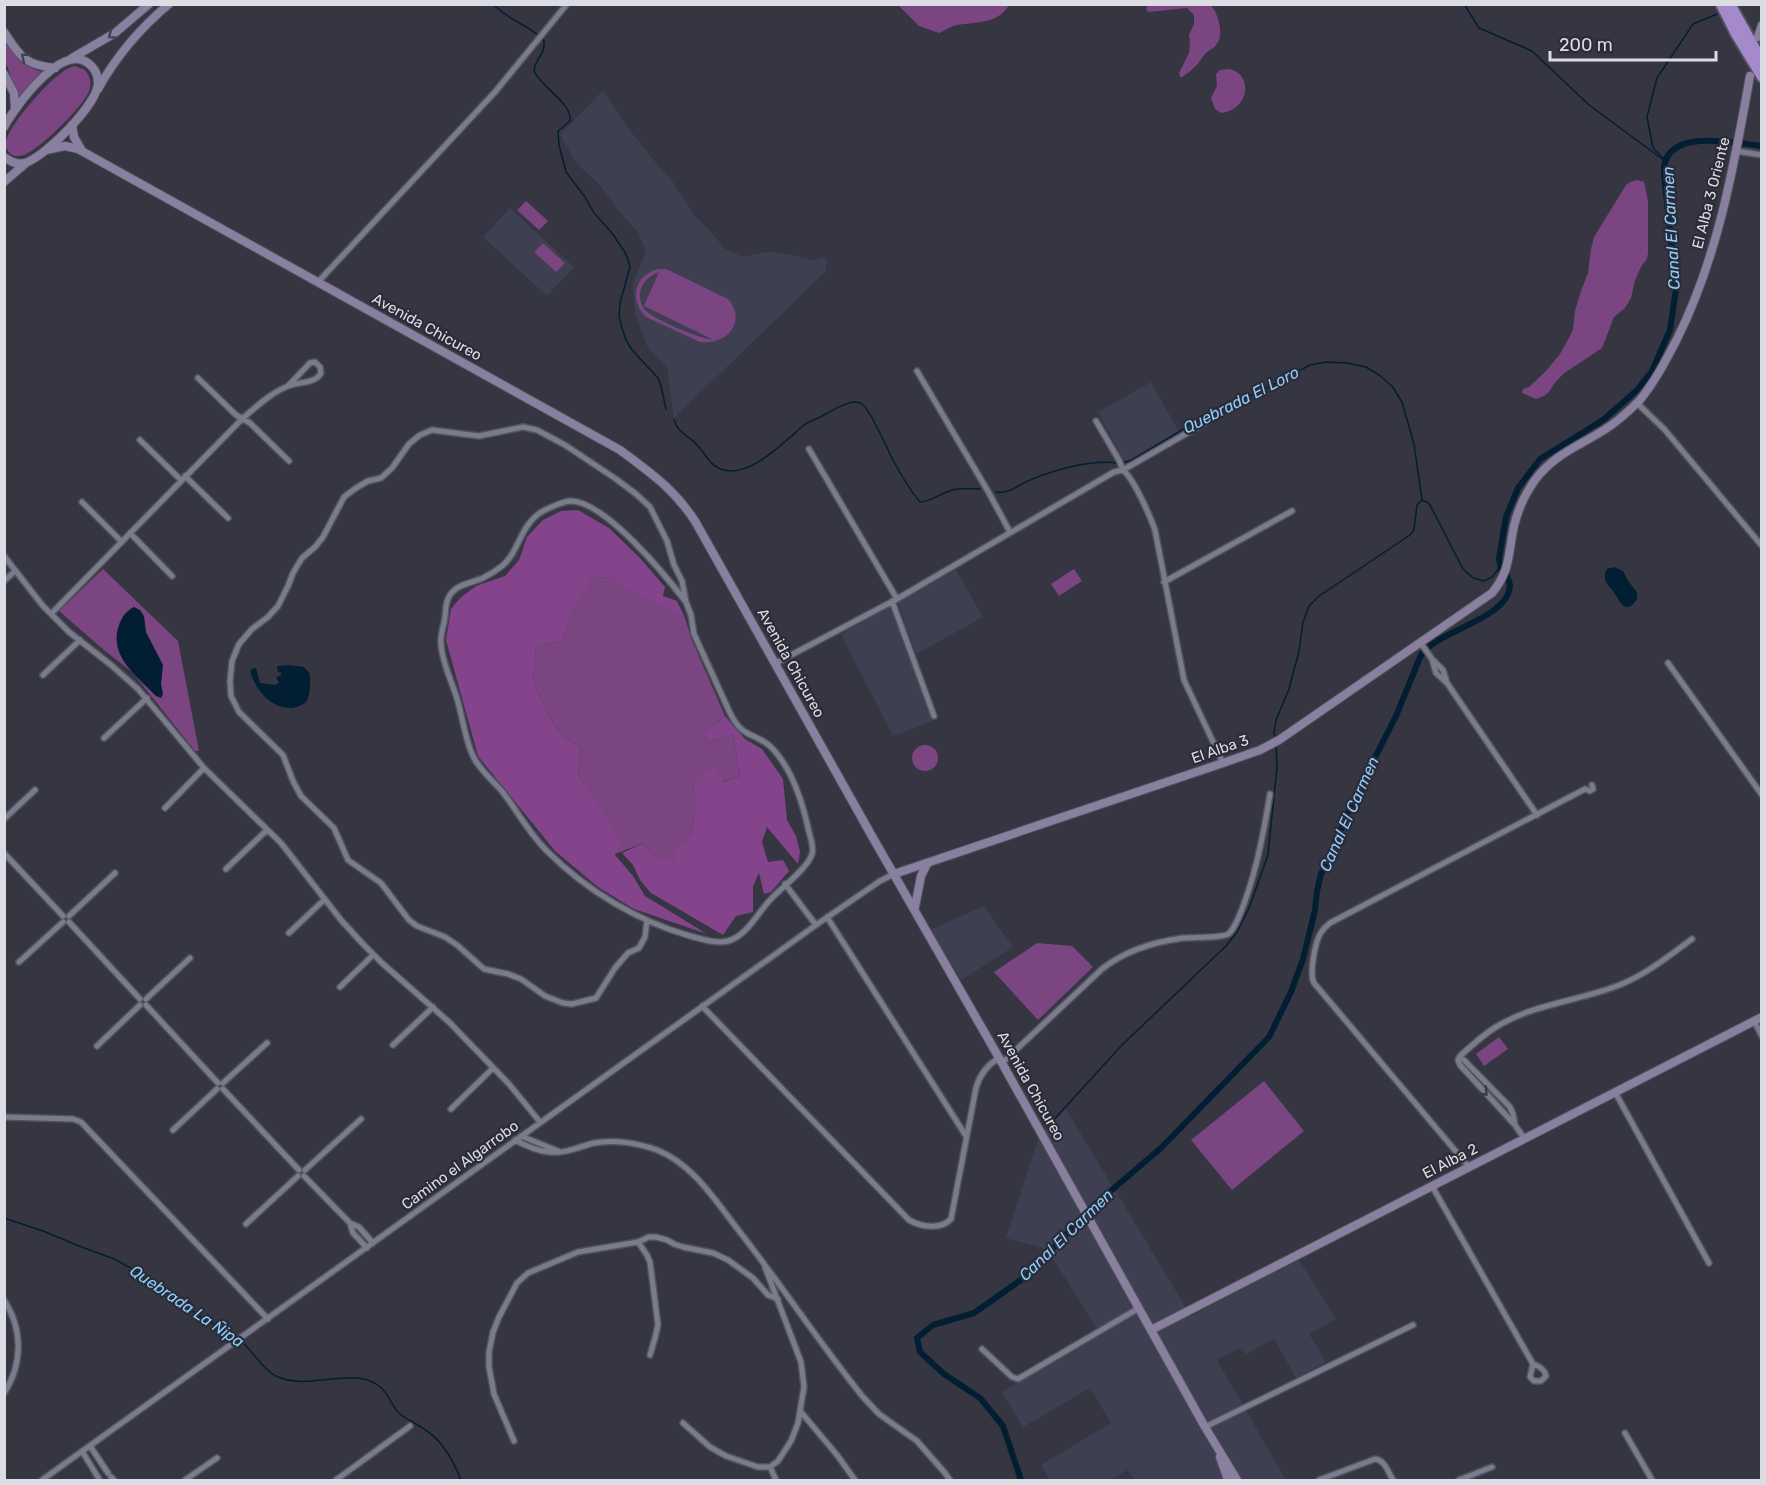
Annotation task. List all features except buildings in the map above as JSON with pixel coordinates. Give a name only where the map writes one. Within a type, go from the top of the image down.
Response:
[{"type":"highway","points":[[1721,4],[1756,76]]},
{"type":"highway","points":[[1730,4],[1761,61]]},
{"type":"main road","points":[[4,127],[36,85],[55,68],[115,33],[149,4]]},
{"type":"main road","points":[[4,182],[46,150],[72,125],[89,105],[125,46],[140,29],[169,4]]},
{"type":"main road","points":[[4,32],[26,61],[38,66],[55,68]]},
{"type":"main road","points":[[70,59],[81,59],[92,66],[98,81],[96,92]]},
{"type":"main road","points":[[4,74],[15,95],[15,110]]},
{"type":"main road","name":"El Alba 3 Oriente","points":[[1508,566],[1516,516],[1537,477],[1556,458],[1606,429],[1624,415],[1648,389],[1665,361],[1697,294],[1714,242],[1756,76]]},
{"type":"main road","points":[[72,125],[74,137],[83,152]]},
{"type":"main road","name":"Avenida Chicureo","points":[[46,150],[65,146],[83,152],[610,445],[664,483],[681,501],[696,521],[1001,1060],[1215,1445],[1237,1480]]},
{"type":"main road","points":[[4,157],[17,164],[28,162]]},
{"type":"main road","name":"El Alba 3","points":[[894,874],[1223,763],[1276,742],[1423,647],[1492,593],[1508,566]]},
{"type":"main road","points":[[915,909],[921,876],[927,864]]},
{"type":"main road","points":[[914,868],[921,876]]},
{"type":"main road","name":"El Alba 2","points":[[1151,1330],[1758,1019]]},
{"type":"main road","name":"Avenida Chicureo","points":[[1215,1445],[1228,1480]]},
{"type":"street","points":[[318,282],[495,92],[567,4]]},
{"type":"street","points":[[1738,146],[1761,155]]},
{"type":"street","points":[[51,614],[243,418],[272,395],[288,386],[317,378],[321,373],[320,367],[315,362],[310,363],[288,386]]},
{"type":"street","points":[[917,370],[1010,532]]},
{"type":"street","points":[[198,378],[289,461]]},
{"type":"street","points":[[1637,403],[1665,430],[1761,546]]},
{"type":"street","points":[[1096,421],[1153,522],[1184,680],[1223,763]]},
{"type":"street","points":[[776,663],[894,600],[1114,472],[1123,470],[1208,421]]},
{"type":"street","points":[[647,920],[645,937],[639,948],[628,953],[615,968],[596,998],[585,1002],[563,1004],[545,996],[514,976],[484,969],[445,937],[417,926],[409,920],[381,883],[348,860],[334,828],[301,796],[283,755],[239,712],[231,696],[232,661],[239,644],[278,606],[302,558],[323,537],[344,497],[362,484],[381,478],[392,468],[409,444],[420,435],[432,430],[479,436],[523,427],[537,430],[565,445],[616,479],[650,507],[667,541],[674,565],[682,581],[694,634],[736,724],[772,748],[782,761],[802,800],[812,854],[800,872],[766,904],[747,928],[739,936],[727,941],[710,942],[681,934],[647,920],[603,896],[561,865],[545,849],[501,791],[479,767],[472,755],[458,699],[441,646],[446,604],[450,593],[503,566],[536,515],[550,507],[571,501],[589,507],[615,524],[639,546],[686,602]]},
{"type":"street","points":[[140,440],[228,518]]},
{"type":"street","points":[[809,449],[894,600],[934,716]]},
{"type":"street","points":[[82,502],[122,542]]},
{"type":"street","points":[[1164,582],[1292,511]]},
{"type":"street","points":[[130,533],[172,576]]},
{"type":"street","points":[[4,556],[51,614],[147,698],[204,768],[287,851],[373,955],[433,1007],[515,1091],[540,1122]]},
{"type":"street","points":[[4,581],[15,571]]},
{"type":"street","points":[[43,675],[80,640]]},
{"type":"street","points":[[1423,647],[1432,660],[1436,674],[1447,683],[1537,815]]},
{"type":"street","points":[[1668,663],[1761,795]]},
{"type":"street","points":[[105,738],[147,698]]},
{"type":"street","points":[[165,808],[204,768]]},
{"type":"street","points":[[1468,1167],[1316,985],[1311,973],[1319,937],[1328,925],[1586,789]]},
{"type":"street","points":[[4,819],[35,790]]},
{"type":"street","points":[[702,1006],[913,1222],[923,1226],[945,1224],[951,1219],[978,1082],[987,1067],[1001,1060],[1102,969],[1132,950],[1183,938],[1222,937],[1229,933],[1254,875],[1270,794]]},
{"type":"street","points":[[226,869],[267,830]]},
{"type":"street","points":[[4,853],[302,1173],[350,1223],[357,1226],[373,1243]]},
{"type":"street","points":[[19,962],[115,873]]},
{"type":"street","name":"Camino el Algarrobo","points":[[42,1480],[816,924],[894,874]]},
{"type":"street","points":[[785,884],[816,924]]},
{"type":"street","points":[[289,933],[325,898]]},
{"type":"street","points":[[827,917],[966,1136]]},
{"type":"street","points":[[1524,1138],[1515,1125],[1510,1107],[1460,1056],[1487,1033],[1508,1021],[1544,1006],[1628,981],[1653,967],[1692,939]]},
{"type":"street","points":[[340,987],[373,955]]},
{"type":"street","points":[[97,1046],[190,958]]},
{"type":"street","points":[[393,1045],[433,1007]]},
{"type":"street","points":[[1758,1019],[1761,1036]]},
{"type":"street","points":[[173,1130],[267,1043]]},
{"type":"street","points":[[451,1109],[493,1068]]},
{"type":"street","points":[[1615,1092],[1709,1263]]},
{"type":"street","points":[[4,1117],[73,1119],[81,1122],[268,1318]]},
{"type":"street","points":[[246,1224],[360,1119]]},
{"type":"street","points":[[521,1136],[559,1152]]},
{"type":"street","points":[[515,1140],[548,1152],[616,1142],[647,1147],[671,1157],[686,1167],[762,1260],[867,1402],[886,1420],[917,1441],[950,1480]]},
{"type":"street","points":[[1432,1186],[1533,1364]]},
{"type":"street","points":[[350,1223],[353,1233],[367,1248]]},
{"type":"street","points":[[514,1441],[494,1394],[489,1352],[496,1324],[517,1283],[528,1273],[570,1254],[656,1237],[667,1239],[683,1247],[713,1253],[740,1268],[768,1295],[778,1299]]},
{"type":"street","points":[[638,1242],[649,1259],[658,1321],[657,1334],[650,1355]]},
{"type":"street","points":[[683,1423],[710,1447],[758,1467],[770,1467],[778,1461],[791,1441],[801,1412],[804,1388],[801,1362],[762,1260]]},
{"type":"street","points":[[4,1300],[16,1325],[19,1347],[16,1368],[4,1393]]},
{"type":"street","points":[[982,1349],[1012,1377],[1018,1379],[1139,1308]]},
{"type":"street","points":[[1205,1427],[1413,1325]]},
{"type":"street","points":[[801,1412],[855,1480]]},
{"type":"street","points":[[336,1480],[410,1426]]},
{"type":"street","points":[[1625,1433],[1652,1480]]},
{"type":"street","points":[[90,1446],[111,1477]]},
{"type":"street","points":[[82,1451],[99,1479]]},
{"type":"street","points":[[185,1480],[217,1458]]},
{"type":"street","points":[[1319,1480],[1375,1459],[1383,1462],[1393,1480]]},
{"type":"street","points":[[770,1467],[776,1480]]},
{"type":"street","points":[[1459,1480],[1492,1467]]},
{"type":"shaded area","points":[[898,5],[1009,5],[993,19],[954,26],[939,33],[919,26]]},
{"type":"shaded area","points":[[1149,5],[1211,5],[1216,14],[1220,25],[1219,41],[1195,67],[1182,77],[1179,73],[1189,53],[1189,35],[1194,24],[1194,15],[1187,8],[1148,12],[1146,8]]},
{"type":"shaded area","points":[[4,39],[20,60],[43,72],[18,100],[5,62]]},
{"type":"shaded area","points":[[75,66],[85,70],[90,82],[90,88],[79,107],[40,145],[24,155],[11,154],[6,148],[6,141],[18,120],[47,85],[67,69]]},
{"type":"shaded area","points":[[1228,69],[1242,77],[1245,91],[1238,105],[1221,113],[1215,109],[1211,98],[1217,86],[1216,74],[1220,70]]},
{"type":"shaded area","points":[[603,90],[628,128],[671,179],[695,216],[726,250],[743,257],[771,251],[814,260],[826,257],[825,272],[674,418],[667,368],[647,346],[635,314],[633,283],[646,251],[638,232],[616,208],[601,186],[577,164],[560,135]]},
{"type":"shaded area","points":[[1637,180],[1644,182],[1648,201],[1648,253],[1635,280],[1631,298],[1625,308],[1614,317],[1602,348],[1563,374],[1544,396],[1536,399],[1522,393],[1523,389],[1529,387],[1546,371],[1560,354],[1570,336],[1575,311],[1588,273],[1594,237],[1626,185]]},
{"type":"shaded area","points":[[526,201],[548,221],[539,230],[517,210]]},
{"type":"shaded area","points":[[510,208],[574,267],[547,296],[483,237]]},
{"type":"shaded area","points":[[543,243],[565,263],[556,272],[534,252]]},
{"type":"shaded area","points":[[666,269],[728,299],[736,316],[731,331],[718,340],[700,342],[646,317],[637,303],[636,296],[639,282],[650,272]],"holes":[[[659,272],[644,306],[712,339],[677,328],[656,318],[644,309],[640,298],[643,284]]]},
{"type":"shaded area","points":[[1151,382],[1179,432],[1125,462],[1098,412]]},
{"type":"shaded area","points":[[578,510],[609,528],[639,557],[665,587],[663,596],[677,601],[685,618],[609,577],[592,578],[569,618],[563,640],[536,647],[533,680],[547,713],[562,736],[581,747],[578,775],[621,841],[615,855],[633,876],[645,896],[707,934],[634,909],[598,887],[555,851],[478,756],[446,640],[451,609],[460,598],[476,586],[505,576],[519,560],[527,537],[543,520],[561,511]]},
{"type":"shaded area","points":[[1614,567],[1623,571],[1637,592],[1637,599],[1629,607],[1620,602],[1606,581],[1607,569]]},
{"type":"shaded area","points":[[103,569],[178,641],[199,751],[195,751],[132,672],[59,611]]},
{"type":"shaded area","points":[[1074,569],[1082,581],[1059,596],[1051,584]]},
{"type":"shaded area","points":[[956,570],[983,617],[916,654],[898,602]]},
{"type":"shaded area","points":[[609,577],[685,618],[691,638],[725,716],[703,734],[708,742],[733,735],[740,776],[722,782],[693,780],[695,806],[691,837],[675,864],[653,856],[644,843],[615,854],[597,806],[578,775],[581,747],[562,736],[547,713],[533,680],[536,647],[563,640],[569,618],[591,578]]},
{"type":"shaded area","points":[[134,607],[144,616],[146,632],[163,665],[161,698],[156,696],[126,665],[117,646],[120,622]]},
{"type":"shaded area","points":[[890,607],[933,721],[893,736],[841,634]]},
{"type":"shaded area","points":[[277,666],[304,667],[310,674],[310,688],[306,702],[293,708],[285,708],[271,702],[260,692],[250,671],[256,668],[260,683],[275,685],[279,683],[276,677],[282,673],[278,672]]},
{"type":"shaded area","points":[[725,716],[745,739],[762,749],[783,779],[787,820],[796,836],[800,852],[798,864],[767,827],[762,842],[768,862],[783,860],[789,871],[771,892],[764,894],[759,873],[753,886],[753,912],[736,916],[723,935],[651,893],[640,880],[633,865],[622,853],[644,843],[653,856],[675,863],[676,847],[691,837],[695,806],[693,780],[712,768],[723,782],[740,776],[733,735],[708,742],[703,734]]},
{"type":"shaded area","points":[[925,745],[935,748],[938,758],[935,768],[925,771],[915,768],[912,758],[915,748]]},
{"type":"shaded area","points":[[984,906],[1013,947],[961,980],[930,930]]},
{"type":"shaded area","points":[[1037,943],[1072,946],[1093,967],[1038,1020],[994,972]]},
{"type":"shaded area","points":[[1499,1037],[1508,1049],[1484,1066],[1476,1054]]},
{"type":"shaded area","points":[[1264,1081],[1304,1131],[1232,1190],[1191,1140]]},
{"type":"shaded area","points":[[1066,1109],[1191,1316],[1299,1260],[1336,1319],[1309,1334],[1326,1362],[1296,1378],[1274,1339],[1246,1354],[1239,1348],[1217,1360],[1286,1480],[1134,1480],[1128,1470],[1110,1480],[1050,1480],[1041,1465],[1111,1423],[1090,1388],[1023,1427],[1002,1392],[1101,1335],[1047,1249],[1006,1238],[1039,1136]]},
{"type":"waterway","name":"Quebrada El Loro","points":[[493,4],[504,14],[539,36]]},
{"type":"waterway","points":[[1464,4],[1479,28],[1532,51],[1589,105],[1665,161]]},
{"type":"waterway","points":[[1663,158],[1653,148],[1647,117],[1657,78],[1693,24],[1717,14]]},
{"type":"waterway","name":"Quebrada El Loro","points":[[542,39],[544,41],[543,50],[534,71],[543,84],[567,108],[570,115],[570,121],[558,131],[566,172],[626,254],[630,267],[620,303],[619,316],[622,328],[632,350],[658,378],[666,409]]},
{"type":"waterway","name":"Canal El Carmen","points":[[1021,1480],[1003,1426],[980,1398],[944,1374],[920,1352],[917,1338],[933,1325],[974,1313],[1028,1275],[1093,1206],[1161,1148],[1269,1037],[1291,992],[1303,959],[1321,874],[1357,793],[1396,716],[1421,655],[1442,638],[1498,607],[1507,597],[1510,585],[1507,576],[1501,570],[1499,558],[1506,517],[1518,488],[1540,459],[1603,420],[1636,391],[1652,371],[1670,330],[1676,289],[1664,174],[1666,159],[1674,149],[1686,143],[1718,141],[1762,146]]},
{"type":"waterway","name":"Quebrada El Loro","points":[[1122,463],[1132,460],[1220,407],[1257,393],[1310,365],[1326,362],[1366,367],[1392,386],[1402,402],[1414,444],[1422,500],[1429,503],[1463,569],[1473,578],[1484,581],[1492,577],[1500,567]]},
{"type":"waterway","name":"Quebrada El Loro","points":[[674,420],[681,432],[695,442],[712,463],[724,470],[734,471],[745,469],[767,456],[807,423],[845,404],[857,402],[862,404],[870,414],[899,471],[920,502],[955,489],[980,489]]},
{"type":"waterway","name":"Quebrada El Loro","points":[[996,492],[1010,490],[1040,476],[1073,466],[1117,463]]},
{"type":"waterway","points":[[1275,738],[1276,720],[1289,689],[1299,651],[1303,622],[1309,606],[1319,596],[1410,535],[1414,530],[1417,505],[1422,500]]},
{"type":"waterway","points":[[1050,1124],[1122,1045],[1226,946],[1237,932],[1249,908],[1268,855],[1277,767],[1276,746]]},
{"type":"waterway","name":"Quebrada La Ñipa","points":[[4,1218],[114,1259],[138,1272],[198,1315],[237,1338]]},
{"type":"waterway","name":"Quebrada La Ñipa","points":[[241,1341],[276,1376],[296,1381],[358,1378],[377,1384],[399,1413],[424,1429],[442,1445],[461,1480]]}]
